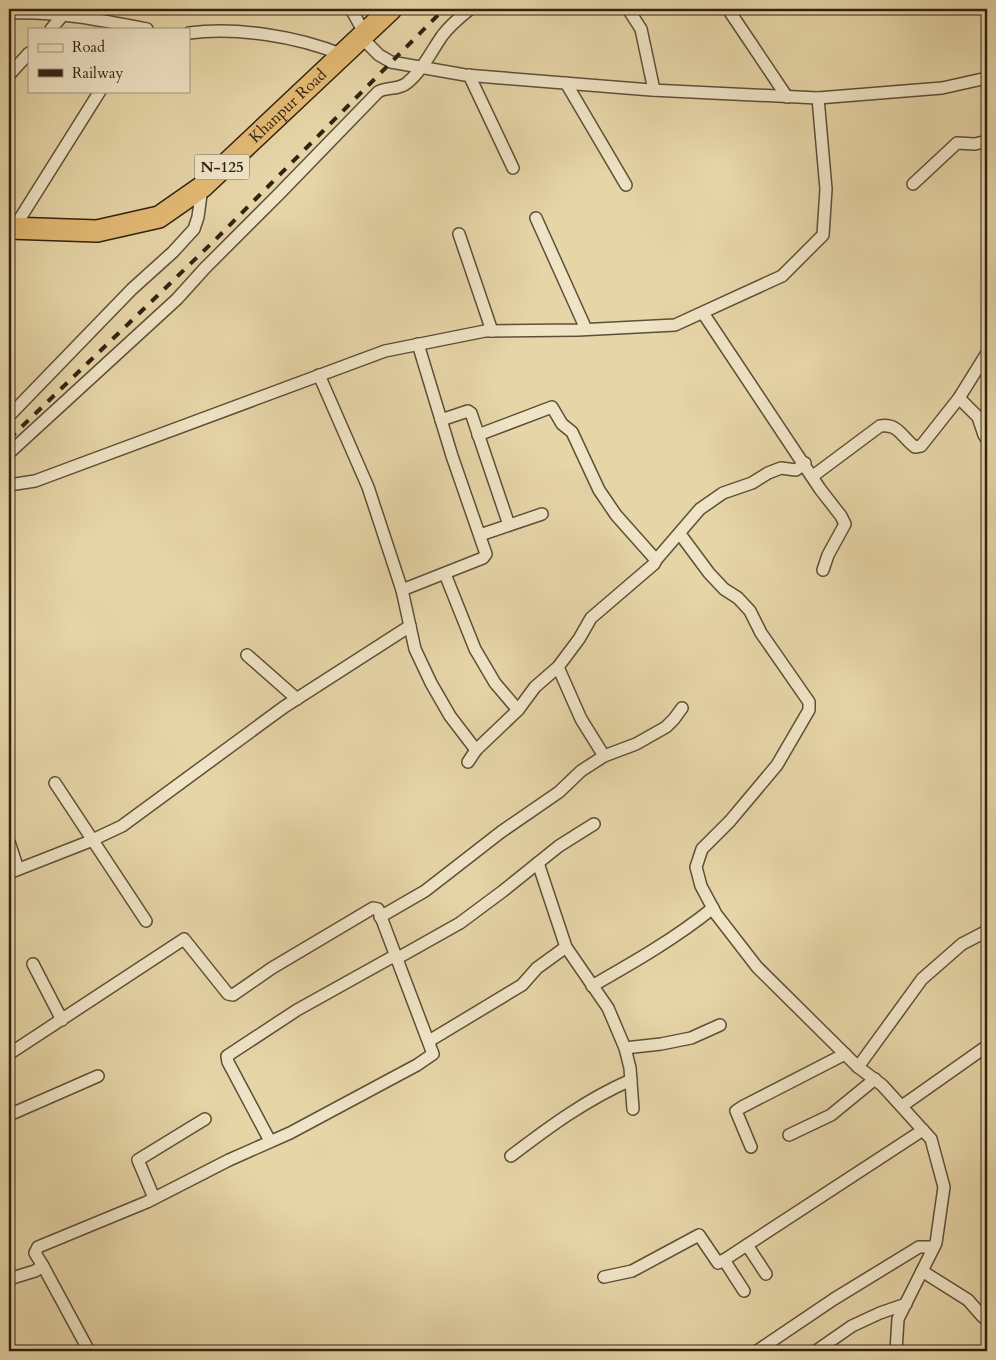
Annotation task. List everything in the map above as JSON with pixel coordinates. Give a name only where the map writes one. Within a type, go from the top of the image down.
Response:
[{"type":"highway","name":"Khanpur Road","points":[[11,228],[97,231],[159,217],[202,187],[391,9]]},
{"type":"street","points":[[351,9],[363,35],[379,55],[391,62],[470,75],[654,90],[818,98],[942,88],[987,79]]},
{"type":"street","points":[[9,453],[177,299],[205,268],[378,92],[383,88],[395,89],[406,84],[430,56],[442,36],[453,23],[470,9]]},
{"type":"street","points":[[628,9],[641,29],[654,90]]},
{"type":"street","points":[[728,9],[787,97]]},
{"type":"street","points":[[9,13],[28,12],[63,15],[142,28]]},
{"type":"street","points":[[52,28],[63,15]]},
{"type":"street","points":[[190,33],[207,30],[261,34],[319,45],[342,55]]},
{"type":"street","points":[[9,75],[28,54]]},
{"type":"street","points":[[470,75],[512,168]]},
{"type":"street","points":[[566,83],[626,186]]},
{"type":"street","points":[[11,228],[99,92]]},
{"type":"street","points":[[9,485],[35,481],[385,351],[484,331],[675,325],[782,276],[823,235],[826,189],[818,98]]},
{"type":"street","points":[[913,184],[957,144],[975,144],[987,141]]},
{"type":"street","points":[[9,416],[132,289],[173,252],[194,229],[198,218],[202,187]]},
{"type":"street","points":[[536,218],[586,329]]},
{"type":"street","points":[[459,234],[492,331]]},
{"type":"street","points":[[703,313],[845,524],[828,555],[823,570]]},
{"type":"street","points":[[402,590],[484,558],[486,554],[441,420],[418,344]]},
{"type":"street","points":[[813,476],[880,426],[887,425],[897,429],[910,444],[915,447],[921,446],[959,398],[987,353]]},
{"type":"street","points":[[318,375],[368,488],[402,590],[415,649],[431,683],[450,716],[476,750]]},
{"type":"street","points":[[959,398],[978,417],[987,440]]},
{"type":"street","points":[[478,435],[552,407],[562,424],[572,432],[600,490],[616,516],[656,560]]},
{"type":"street","points":[[441,420],[468,411],[471,413],[509,525]]},
{"type":"street","points":[[468,762],[476,750],[518,710],[535,687],[558,667],[592,618],[654,564],[700,509],[722,493],[752,483],[768,473],[781,468],[796,470],[804,463]]},
{"type":"street","points":[[480,535],[542,514]]},
{"type":"street","points":[[680,534],[709,573],[724,589],[738,598],[750,611],[761,633],[809,702],[808,710],[777,765],[730,821],[702,849],[696,867],[701,886],[713,908],[757,968],[858,1067],[875,1079],[902,1106],[930,1139],[944,1187],[936,1243],[898,1319],[896,1351]]},
{"type":"street","points":[[445,574],[475,649],[495,683],[518,710]]},
{"type":"street","points":[[9,842],[13,871],[122,826],[296,699],[410,626]]},
{"type":"street","points":[[247,655],[296,699]]},
{"type":"street","points":[[558,667],[581,719],[604,756]]},
{"type":"street","points":[[380,917],[425,891],[501,832],[559,792],[581,771],[604,756],[636,744],[666,727],[682,708]]},
{"type":"street","points":[[55,782],[146,921]]},
{"type":"street","points":[[270,1141],[228,1062],[227,1056],[297,1010],[460,923],[559,846],[594,824]]},
{"type":"street","points":[[538,863],[566,947],[608,1008],[625,1048],[631,1080],[633,1108]]},
{"type":"street","points":[[9,1054],[184,939],[228,994],[233,995],[272,968],[374,908],[378,909],[433,1054],[431,1057],[290,1132],[154,1198],[38,1247],[35,1253],[89,1351]]},
{"type":"street","points":[[592,986],[656,949],[693,925],[713,908]]},
{"type":"street","points":[[858,1067],[922,979],[962,944],[987,930]]},
{"type":"street","points":[[429,1041],[522,985],[537,968],[566,947]]},
{"type":"street","points":[[33,964],[62,1020]]},
{"type":"street","points":[[625,1048],[691,1038],[720,1025]]},
{"type":"street","points":[[902,1106],[987,1046]]},
{"type":"street","points":[[751,1147],[736,1112],[742,1107],[845,1054]]},
{"type":"street","points":[[9,1115],[98,1076]]},
{"type":"street","points":[[789,1135],[831,1115],[875,1079]]},
{"type":"street","points":[[511,1156],[547,1129],[595,1098],[631,1080]]},
{"type":"street","points":[[154,1198],[138,1160],[204,1119]]},
{"type":"street","points":[[604,1277],[632,1271],[699,1235],[718,1263],[922,1130]]},
{"type":"street","points":[[747,1245],[766,1274]]},
{"type":"street","points":[[757,1351],[834,1299],[919,1247],[934,1247]]},
{"type":"street","points":[[724,1260],[744,1291]]},
{"type":"street","points":[[9,1279],[35,1271],[43,1266]]},
{"type":"street","points":[[922,1272],[968,1300],[983,1317]]},
{"type":"street","points":[[816,1351],[852,1326],[906,1304]]},
{"type":"railway","points":[[9,439],[214,241],[444,9]]}]
